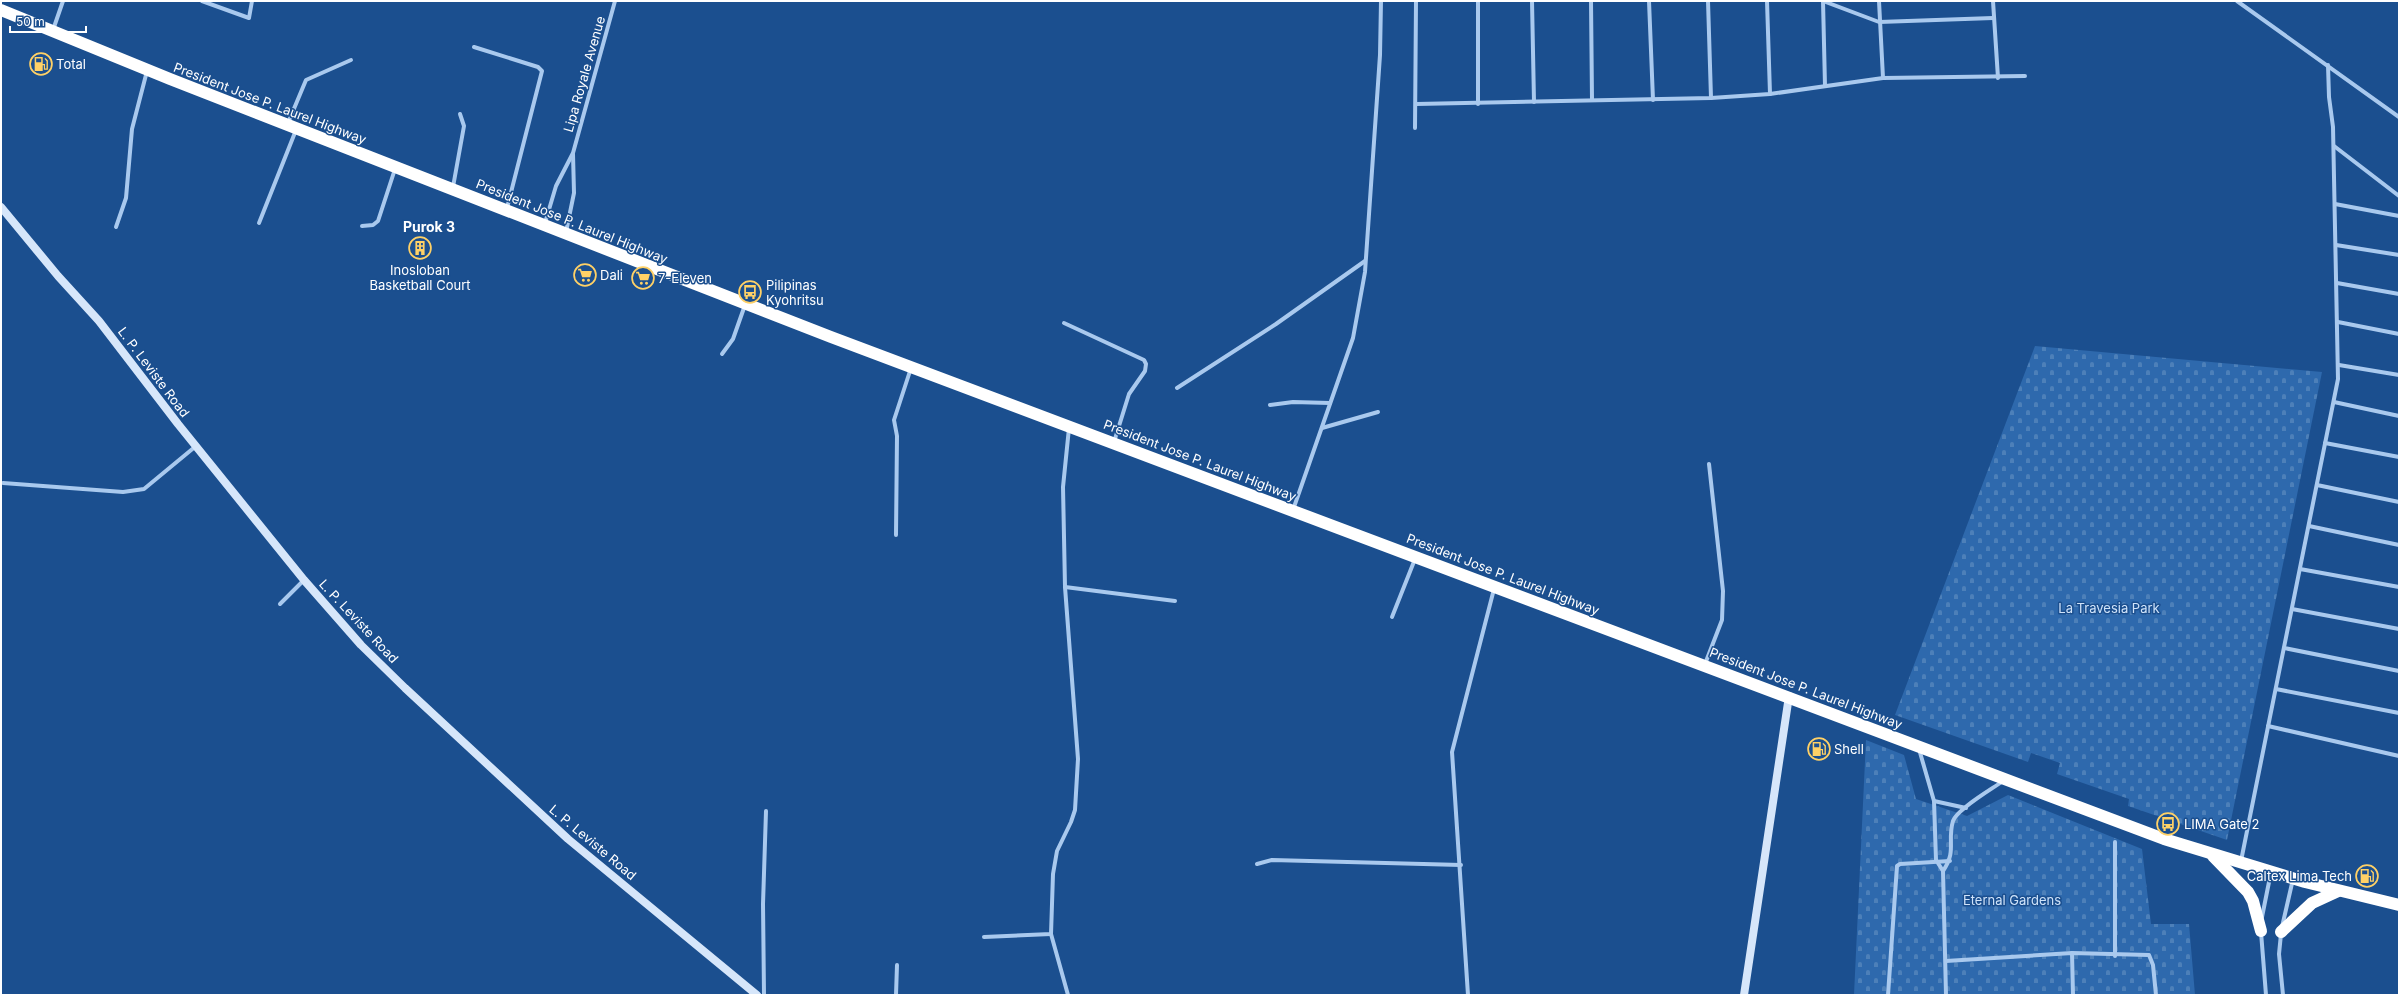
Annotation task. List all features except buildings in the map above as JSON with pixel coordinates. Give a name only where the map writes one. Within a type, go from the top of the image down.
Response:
[{"type":"highway","name":"President Jose P. Laurel Highway","points":[[1,10],[52,32],[292,127],[911,368],[1293,510],[1494,587],[1918,744],[2164,839],[2271,872],[2399,905]]},
{"type":"highway","points":[[2213,855],[2248,892],[2253,901],[2261,931]]},
{"type":"highway","points":[[2281,932],[2312,903],[2338,890]]},
{"type":"main road","name":"L. P. Leviste Road","points":[[1,207],[58,276],[104,327],[196,446],[304,580],[361,645],[564,835],[757,995]]},
{"type":"main road","points":[[1744,995],[1789,696]]},
{"type":"street","points":[[52,32],[63,1]]},
{"type":"street","points":[[202,1],[249,18],[252,1]]},
{"type":"street","name":"Lipa Royale Avenue","points":[[545,225],[556,186],[573,153],[615,1]]},
{"type":"street","points":[[1293,510],[1353,338],[1365,261],[1380,55],[1381,1]]},
{"type":"street","points":[[1415,128],[1416,1]]},
{"type":"street","points":[[1478,1],[1478,104]]},
{"type":"street","points":[[1532,1],[1534,102]]},
{"type":"street","points":[[1591,1],[1592,100]]},
{"type":"street","points":[[1649,1],[1653,100]]},
{"type":"street","points":[[1708,1],[1711,98]]},
{"type":"street","points":[[1767,1],[1770,94]]},
{"type":"street","points":[[1825,86],[1823,1],[1879,22],[1993,18]]},
{"type":"street","points":[[1879,1],[1883,78]]},
{"type":"street","points":[[1993,1],[1998,78]]},
{"type":"street","points":[[2237,1],[2399,117]]},
{"type":"street","points":[[474,47],[538,67],[542,72],[506,210]]},
{"type":"street","points":[[259,223],[292,127],[306,80],[351,60]]},
{"type":"street","points":[[2240,863],[2334,402],[2339,365],[2334,146],[2328,65]]},
{"type":"street","points":[[116,227],[126,198],[132,129],[148,70]]},
{"type":"street","points":[[1416,104],[1478,104],[1711,98],[1770,94],[1883,78],[1998,78],[2025,76]]},
{"type":"street","points":[[453,189],[464,126],[460,114]]},
{"type":"street","points":[[2334,146],[2399,196]]},
{"type":"street","name":"Lipa Royale Avenue","points":[[566,233],[574,192],[573,153]]},
{"type":"street","points":[[362,226],[373,225],[378,221],[396,167]]},
{"type":"street","points":[[2335,204],[2399,216]]},
{"type":"street","points":[[2336,245],[2399,255]]},
{"type":"street","points":[[1177,388],[1276,324],[1365,261]]},
{"type":"street","points":[[2337,283],[2399,294]]},
{"type":"street","points":[[722,354],[733,339],[745,304]]},
{"type":"street","points":[[1064,322],[1144,360],[1146,364],[1145,371],[1129,394],[1114,443]]},
{"type":"street","points":[[2338,322],[2399,334]]},
{"type":"street","points":[[2339,365],[2399,375]]},
{"type":"street","points":[[896,535],[897,436],[893,423],[911,368]]},
{"type":"street","points":[[1270,405],[1293,402],[1330,404]]},
{"type":"street","points":[[2334,402],[2399,416]]},
{"type":"street","points":[[1322,428],[1378,412]]},
{"type":"street","points":[[1068,995],[1051,934],[1053,874],[1057,851],[1075,810],[1078,759],[1066,587],[1063,487],[1069,426]]},
{"type":"street","points":[[2325,443],[2399,457]]},
{"type":"street","points":[[3,484],[123,492],[138,490],[152,484],[196,446]]},
{"type":"street","points":[[1705,665],[1722,620],[1723,591],[1709,464]]},
{"type":"street","points":[[2317,485],[2399,502]]},
{"type":"street","points":[[2309,526],[2399,546]]},
{"type":"street","points":[[1392,617],[1416,557]]},
{"type":"street","points":[[2300,569],[2399,587]]},
{"type":"street","points":[[280,604],[304,580]]},
{"type":"street","points":[[1066,587],[1175,601]]},
{"type":"street","points":[[1468,995],[1461,865],[1452,752],[1494,587]]},
{"type":"street","points":[[2292,609],[2399,629]]},
{"type":"street","points":[[2284,648],[2399,671]]},
{"type":"street","points":[[2276,689],[2399,713]]},
{"type":"street","points":[[2268,726],[2399,756]]},
{"type":"street","points":[[1918,744],[1934,801],[1936,860],[1943,871],[1946,995]]},
{"type":"street","points":[[1943,871],[1950,861],[1953,821],[1956,815],[2006,779]]},
{"type":"street","points":[[1934,801],[1966,808]]},
{"type":"street","points":[[764,995],[763,904],[766,811]]},
{"type":"street","points":[[2115,956],[2116,842]]},
{"type":"street","points":[[1257,864],[1272,860],[1461,865]]},
{"type":"street","points":[[1888,995],[1895,869],[1900,864],[1936,860],[1950,861]]},
{"type":"street","points":[[2266,995],[2261,931],[2271,872]]},
{"type":"street","points":[[2284,995],[2279,954],[2281,932],[2293,878]]},
{"type":"street","points":[[984,936],[1051,934]]},
{"type":"street","points":[[2072,953],[2073,995]]},
{"type":"street","points":[[1946,960],[2072,953],[2115,956],[2149,955],[2153,965],[2156,995]]},
{"type":"street","points":[[896,995],[897,964]]},
{"type":"green space","name":"La Travesia Park","points":[[2035,346],[2322,372],[2227,840],[2128,806],[2129,799],[2057,774],[2060,763],[2031,753],[2028,762],[1895,715]]},
{"type":"green space","name":"Eternal Gardens","points":[[1866,740],[1904,755],[1916,799],[1967,816],[2008,795],[2142,849],[2151,924],[2189,924],[2195,995],[1854,995]]},
{"type":"place","name":"Total","points":[[41,64]]},
{"type":"place","name":"Inosloban Basketball Court","points":[[420,248]]},
{"type":"place","name":"Dali","points":[[585,275]]},
{"type":"place","name":"7-Eleven","points":[[643,278]]},
{"type":"place","name":"Pilipinas Kyohritsu","points":[[750,292]]},
{"type":"place","name":"Shell","points":[[1819,749]]},
{"type":"place","name":"LIMA Gate 2","points":[[2168,824]]},
{"type":"place","name":"Caltex Lima Tech","points":[[2367,876]]},
{"type":"district","name":"Purok 3","points":[[429,227]]}]
